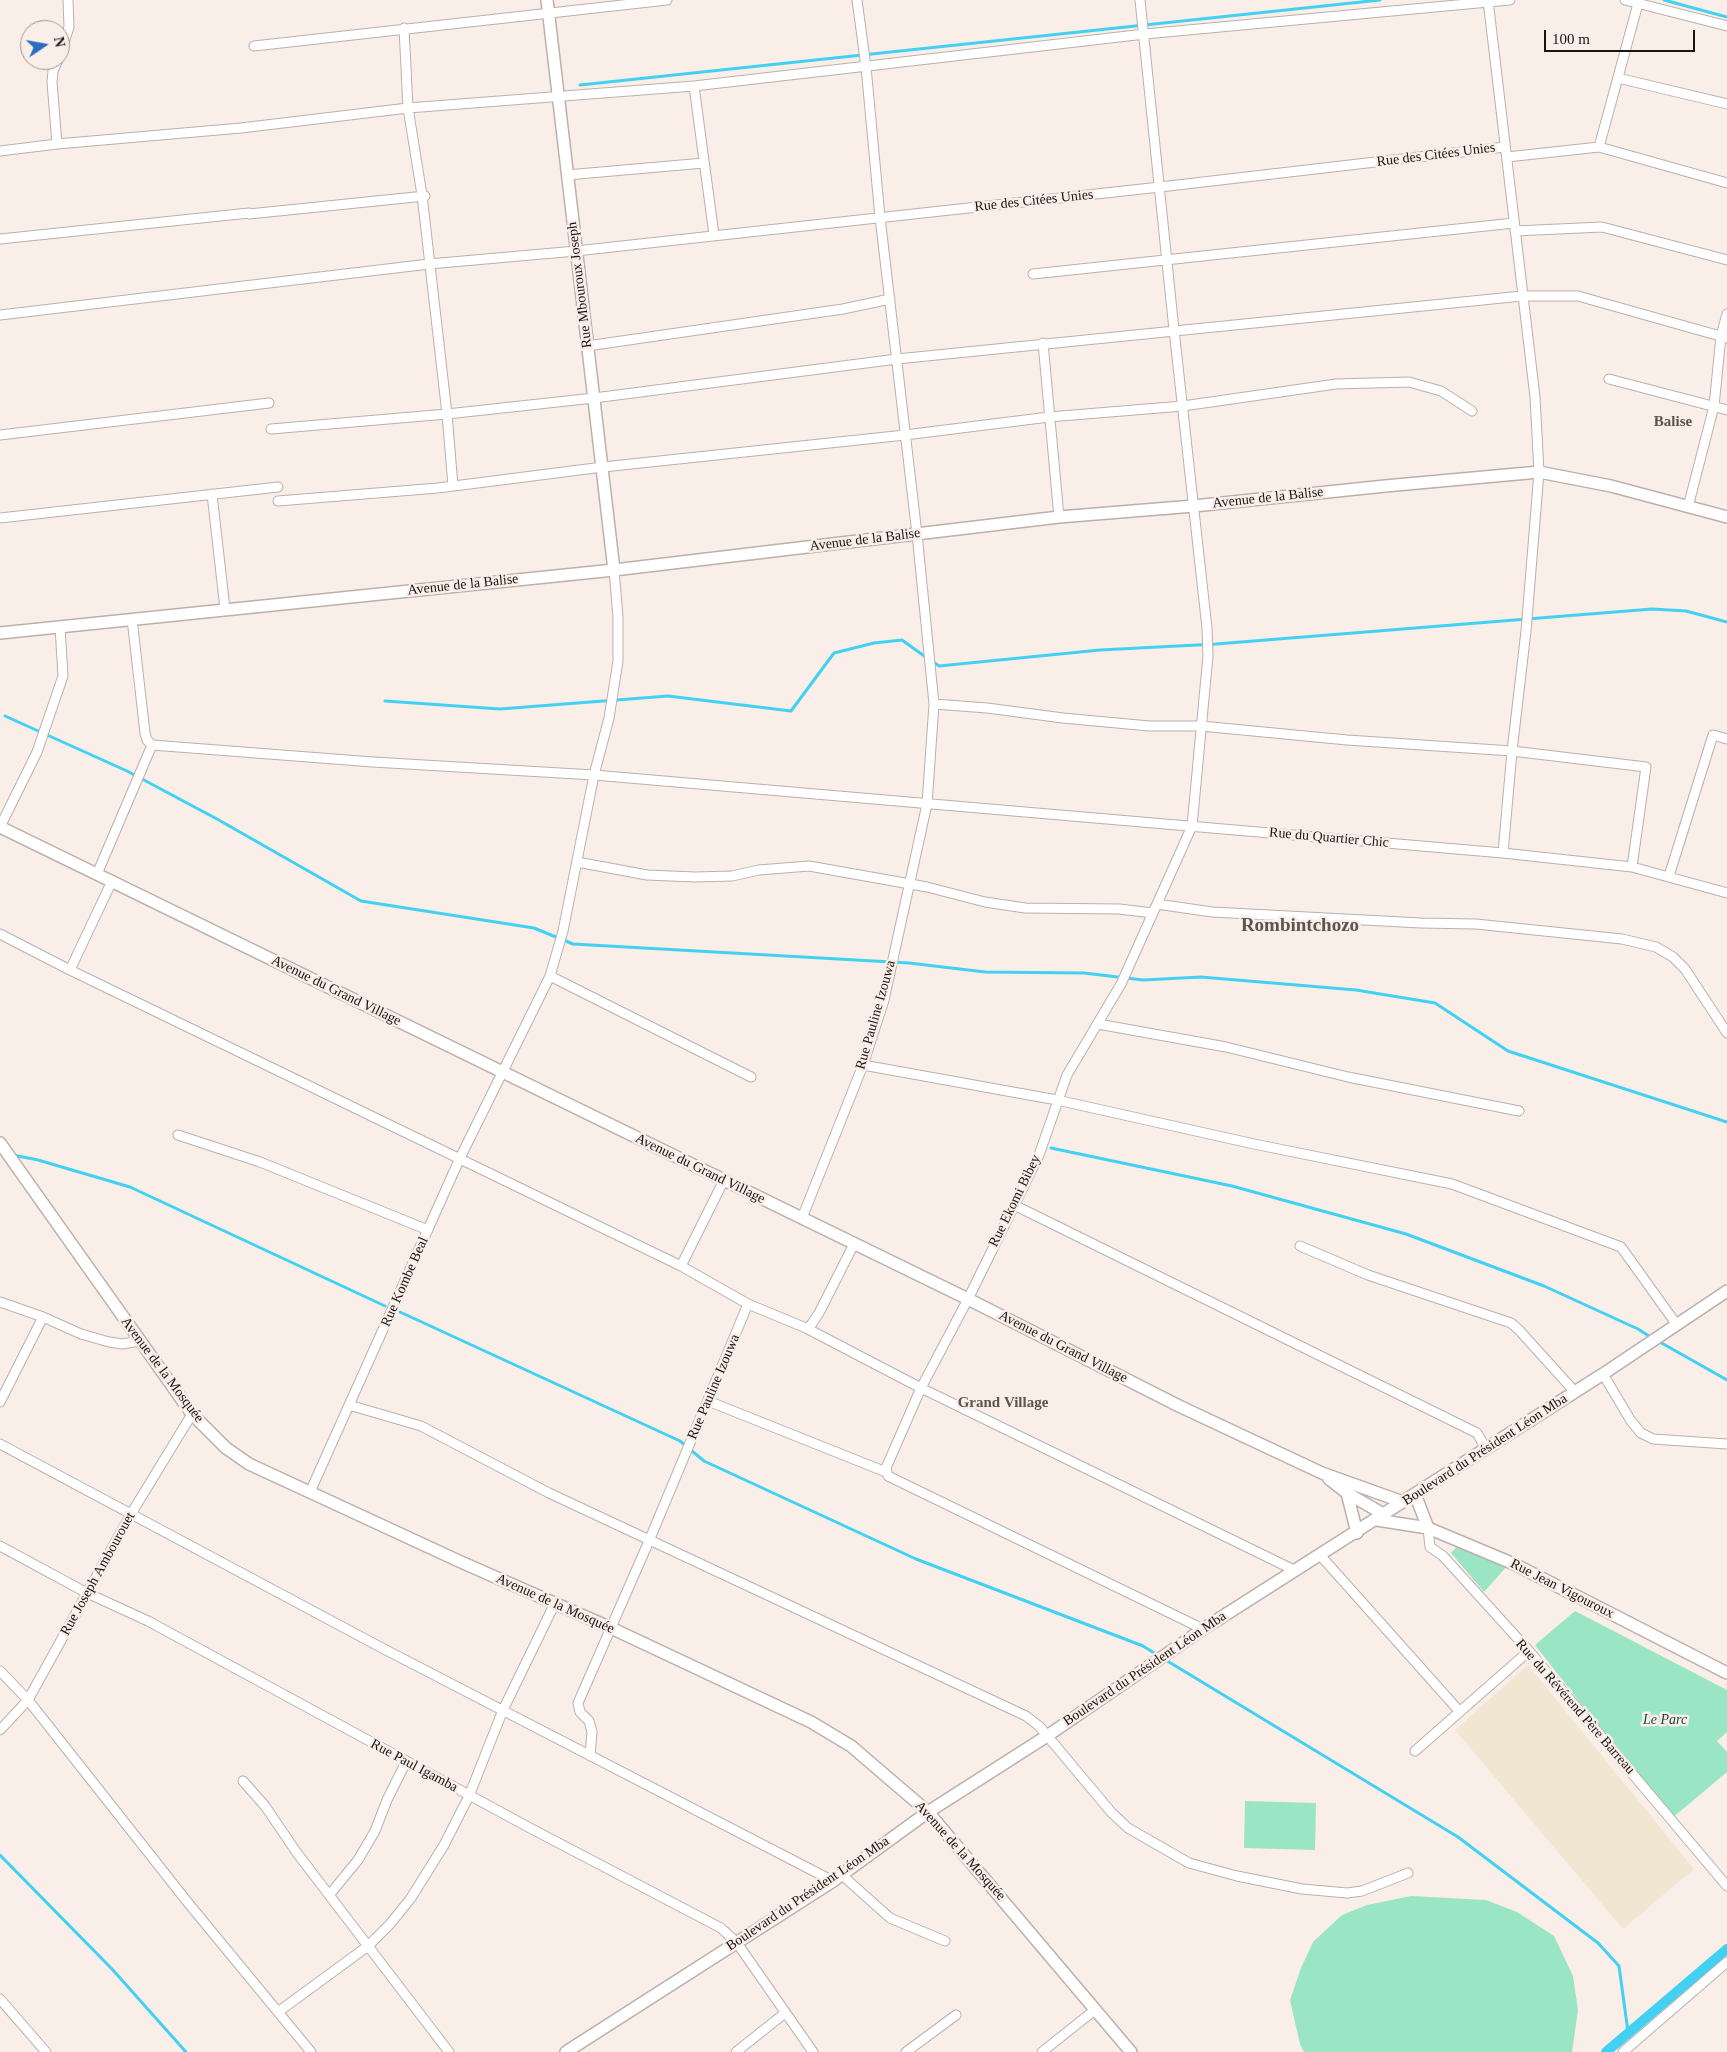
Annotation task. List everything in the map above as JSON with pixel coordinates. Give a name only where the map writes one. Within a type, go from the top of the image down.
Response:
[{"type":"street","points":[[68,0],[69,20]]},
{"type":"street","name":"Rue Mbouroux Joseph","points":[[547,0],[614,570]]},
{"type":"street","points":[[254,46],[667,0]]},
{"type":"street","points":[[857,0],[866,63],[880,216],[917,534]]},
{"type":"street","name":"Rue Ekomi Bibey","points":[[886,1472],[887,1463],[921,1388],[968,1299],[1038,1155],[1056,1100],[1067,1074],[1122,984],[1192,826],[1208,656],[1207,628],[1140,0]]},
{"type":"street","points":[[0,152],[57,144],[241,128],[408,108],[694,86],[1144,27],[1510,0]]},
{"type":"street","points":[[1625,0],[1639,2],[1727,26]]},
{"type":"street","points":[[1488,1],[1535,397],[1539,472],[1526,632],[1512,751],[1503,853]]},
{"type":"street","points":[[1600,148],[1639,2]]},
{"type":"street","points":[[404,28],[408,108],[424,196],[429,264],[447,414],[453,486]]},
{"type":"street","points":[[53,70],[52,82],[57,144]]},
{"type":"street","points":[[1618,78],[1727,104]]},
{"type":"street","points":[[694,86],[714,235]]},
{"type":"street","name":"Rue des Citées Unies","points":[[0,315],[429,264],[576,251],[880,216],[1506,152],[1600,148],[1727,182]]},
{"type":"street","points":[[568,175],[704,163]]},
{"type":"street","points":[[0,239],[424,196]]},
{"type":"street","points":[[1033,274],[1167,259],[1514,227],[1602,227],[1727,260]]},
{"type":"street","points":[[272,429],[447,414],[594,398],[897,359],[1042,343],[1522,296],[1578,296],[1724,337]]},
{"type":"street","points":[[588,346],[844,309],[890,298]]},
{"type":"street","points":[[1688,507],[1714,406],[1727,314]]},
{"type":"street","points":[[1042,343],[1059,517]]},
{"type":"street","points":[[1609,379],[1727,410]]},
{"type":"street","points":[[278,501],[453,486],[603,467],[905,435],[1049,417],[1183,406],[1336,384],[1409,382],[1441,391],[1472,411]]},
{"type":"street","points":[[0,435],[269,403]]},
{"type":"street","name":"Avenue de la Balise","points":[[0,633],[614,570],[1059,517],[1194,506],[1539,472],[1611,486],[1727,517]]},
{"type":"street","points":[[0,518],[278,487]]},
{"type":"street","points":[[212,494],[225,610]]},
{"type":"street","name":"Rue Pauline Izouwa","points":[[802,1218],[863,1065],[884,1000],[927,804],[934,704],[917,534]]},
{"type":"street","name":"Rue Kombe Beal","points":[[310,1492],[460,1158],[550,976],[563,931],[594,775],[611,708],[618,661],[618,617],[614,570]]},
{"type":"street","points":[[97,874],[152,745],[147,740],[145,733],[132,620]]},
{"type":"street","points":[[0,827],[37,752],[63,676],[60,627]]},
{"type":"street","points":[[934,704],[1149,726],[1201,726],[1348,740],[1512,751],[1646,767],[1632,867]]},
{"type":"street","points":[[1669,876],[1713,735],[1727,739]]},
{"type":"street","name":"Rue du Quartier Chic","points":[[152,745],[373,762],[594,775],[1503,853],[1632,867],[1727,893]]},
{"type":"street","name":"Avenue du Grand Village","points":[[0,827],[968,1299],[1179,1406],[1322,1473],[1403,1502]]},
{"type":"street","points":[[577,862],[647,875],[695,877],[732,876],[759,870],[809,866],[927,887],[985,902],[1025,908],[1119,909],[1153,912]]},
{"type":"street","points":[[70,970],[112,880]]},
{"type":"street","points":[[1157,904],[1212,912],[1476,924],[1622,939],[1656,947],[1673,957],[1685,969],[1727,1033]]},
{"type":"street","points":[[0,934],[70,970],[681,1266],[748,1304],[806,1328],[921,1388],[1294,1570]]},
{"type":"street","points":[[550,976],[751,1077]]},
{"type":"street","points":[[1098,1024],[1226,1046],[1348,1077],[1519,1111]]},
{"type":"street","points":[[863,1065],[1056,1100],[1254,1144],[1452,1184],[1474,1191],[1621,1247],[1676,1325]]},
{"type":"street","points":[[178,1135],[260,1162],[428,1230]]},
{"type":"street","name":"Avenue de la Mosquée","points":[[3,1147],[192,1414],[226,1448],[249,1464],[461,1562],[611,1628],[811,1722],[851,1746],[928,1812],[1131,2052]]},
{"type":"street","points":[[681,1266],[724,1180]]},
{"type":"street","points":[[1014,1205],[1477,1433],[1486,1449]]},
{"type":"street","points":[[806,1328],[811,1325],[819,1313],[854,1244]]},
{"type":"street","points":[[1300,1246],[1368,1275],[1511,1323],[1520,1330],[1575,1392]]},
{"type":"street","name":"Boulevard du Président Léon Mba","points":[[566,2052],[837,1878],[928,1812],[1047,1736],[1203,1629],[1603,1374],[1727,1291]]},
{"type":"street","points":[[0,1302],[43,1317],[81,1334],[109,1342],[123,1344],[139,1341]]},
{"type":"street","name":"Rue Pauline Izouwa","points":[[590,1756],[592,1732],[588,1721],[580,1712],[578,1703],[584,1694],[748,1304]]},
{"type":"street","points":[[0,1402],[43,1317]]},
{"type":"street","points":[[1603,1374],[1640,1433],[1653,1439],[1727,1444]]},
{"type":"street","points":[[708,1401],[886,1472],[888,1476],[1203,1629]]},
{"type":"street","points":[[349,1405],[421,1426],[549,1493],[627,1528],[649,1541],[1026,1716],[1039,1726],[1111,1812],[1128,1828],[1189,1863],[1237,1876],[1302,1889],[1347,1893],[1362,1892],[1408,1873]]},
{"type":"street","name":"Rue Joseph Ambourouet","points":[[0,1730],[28,1700],[131,1514],[192,1414]]},
{"type":"street","points":[[0,1444],[590,1756],[837,1878],[890,1918],[945,1941]]},
{"type":"street","points":[[1322,1473],[1381,1517]]},
{"type":"street","points":[[1347,1493],[1356,1533]]},
{"type":"street","points":[[1414,1494],[1428,1528]]},
{"type":"street","name":"Rue Jean Vigouroux","points":[[1381,1517],[1428,1528],[1514,1564],[1727,1673]]},
{"type":"street","name":"Rue du Révérend Père Barreau","points":[[1428,1528],[1430,1546],[1443,1556],[1528,1651],[1727,1886]]},
{"type":"street","name":"Rue Paul Igamba","points":[[0,1546],[87,1594],[148,1621],[469,1796],[721,1928],[737,1942],[814,2052]]},
{"type":"street","points":[[1320,1555],[1460,1712]]},
{"type":"street","points":[[278,2012],[368,1946],[390,1924],[411,1898],[444,1845],[469,1796],[503,1710],[556,1603]]},
{"type":"street","points":[[1415,1751],[1528,1651]]},
{"type":"street","points":[[0,1671],[28,1700],[311,2052]]},
{"type":"street","points":[[330,1894],[358,1860],[375,1831],[387,1800],[406,1762]]},
{"type":"street","points":[[243,1781],[265,1806],[297,1853],[449,2052]]},
{"type":"street","points":[[1623,2052],[1727,1962]]},
{"type":"street","points":[[0,1999],[46,2052]]},
{"type":"street","points":[[1042,2052],[1096,2009]]},
{"type":"street","points":[[736,2052],[785,2013]]},
{"type":"street","points":[[906,2052],[956,2015]]},
{"type":"shaded area","points":[[1528,1665],[1694,1869],[1623,1929],[1455,1730]]},
{"type":"green space","points":[[1461,1542],[1508,1565],[1484,1592],[1451,1553]]},
{"type":"green space","name":"Le Parc","points":[[1575,1611],[1727,1690],[1727,1732],[1717,1741],[1727,1752],[1727,1772],[1671,1819],[1535,1645]]},
{"type":"green space","points":[[1245,1801],[1316,1803],[1315,1850],[1244,1848]]},
{"type":"green space","points":[[1411,1896],[1486,1900],[1517,1912],[1554,1936],[1573,1976],[1578,2010],[1572,2052],[1304,2052],[1300,2044],[1290,2000],[1301,1968],[1313,1942],[1342,1915],[1367,1905]]},
{"type":"waterway","points":[[580,85],[1380,0]]},
{"type":"waterway","points":[[1664,0],[1727,17]]},
{"type":"waterway","points":[[932,661],[939,666],[1100,650],[1216,644],[1652,609],[1686,611],[1727,622]]},
{"type":"waterway","points":[[385,701],[500,709],[668,696],[791,711],[834,653],[874,643],[902,640],[927,658]]},
{"type":"waterway","points":[[5,716],[127,771],[217,819],[361,901],[534,928],[573,944],[909,963],[985,972],[1084,973],[1143,980],[1201,977],[1356,990],[1435,1003],[1508,1051],[1727,1122]]},
{"type":"waterway","points":[[1051,1148],[1232,1186],[1406,1234],[1544,1286],[1638,1329],[1652,1338]]},
{"type":"waterway","points":[[13,1155],[38,1160],[130,1187],[385,1306]]},
{"type":"waterway","points":[[400,1312],[680,1441],[704,1461],[916,1559],[1143,1646],[1159,1656]]},
{"type":"waterway","points":[[1658,1341],[1727,1380]]},
{"type":"waterway","points":[[1164,1659],[1458,1837],[1598,1943],[1619,1966],[1628,2032]]},
{"type":"waterway","points":[[0,1855],[112,1969],[186,2052]]},
{"type":"waterway","points":[[1606,2052],[1727,1949]]},
{"type":"district","name":"Balise","points":[[1673,422]]},
{"type":"district","name":"Rombintchozo","points":[[1300,926]]},
{"type":"district","name":"Grand Village","points":[[1003,1403]]}]
